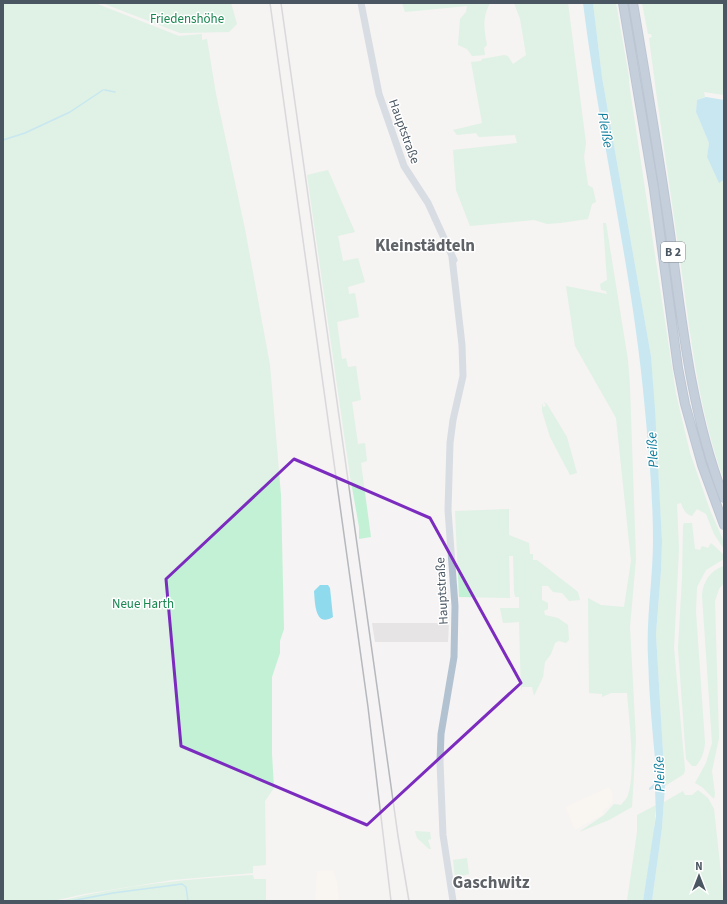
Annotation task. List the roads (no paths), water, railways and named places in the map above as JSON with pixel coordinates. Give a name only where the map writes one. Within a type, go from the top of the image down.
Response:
[{"type":"highway","name":"B 2","points":[[623,3],[654,189],[678,368],[685,404],[700,459],[724,525]]},
{"type":"highway","name":"B 2","points":[[633,3],[664,190],[690,376],[703,435],[724,498]]},
{"type":"main road","name":"Hauptstraße","points":[[361,3],[377,85],[404,166],[428,203],[444,234],[452,257],[453,272],[456,279],[463,364],[461,387],[451,432],[448,501],[454,591],[454,656],[441,734],[440,762],[443,835],[453,901]]},
{"type":"water","name":"Pleiße","points":[[583,3],[593,3],[602,77],[651,356],[662,541],[656,634],[665,786],[662,828],[652,901],[643,901],[656,816],[655,788],[649,790],[649,788],[657,779],[650,703],[648,642],[653,555],[649,459],[640,359],[633,308],[598,105]]},
{"type":"water","points":[[706,97],[724,100],[724,180],[719,183],[707,157],[709,143],[696,112],[697,100]]},
{"type":"water","points":[[320,585],[328,585],[330,588],[333,617],[327,620],[319,617],[317,613],[314,591]]},
{"type":"waterway","points":[[3,140],[25,133],[70,112],[103,90]]},
{"type":"waterway","points":[[105,90],[115,92]]},
{"type":"waterway","points":[[71,901],[113,893],[182,884],[186,887],[188,901]]},
{"type":"railway","points":[[270,3],[368,707],[391,901]]},
{"type":"railway","points":[[281,3],[398,836],[409,901]]},
{"type":"district","name":"Kleinstädteln","points":[[425,245]]},
{"type":"district","name":"Gaschwitz","points":[[491,882]]},
{"type":"park label","name":"Friedenshöhe","points":[[187,18]]},
{"type":"park label","name":"Neue Harth","points":[[143,603]]}]
